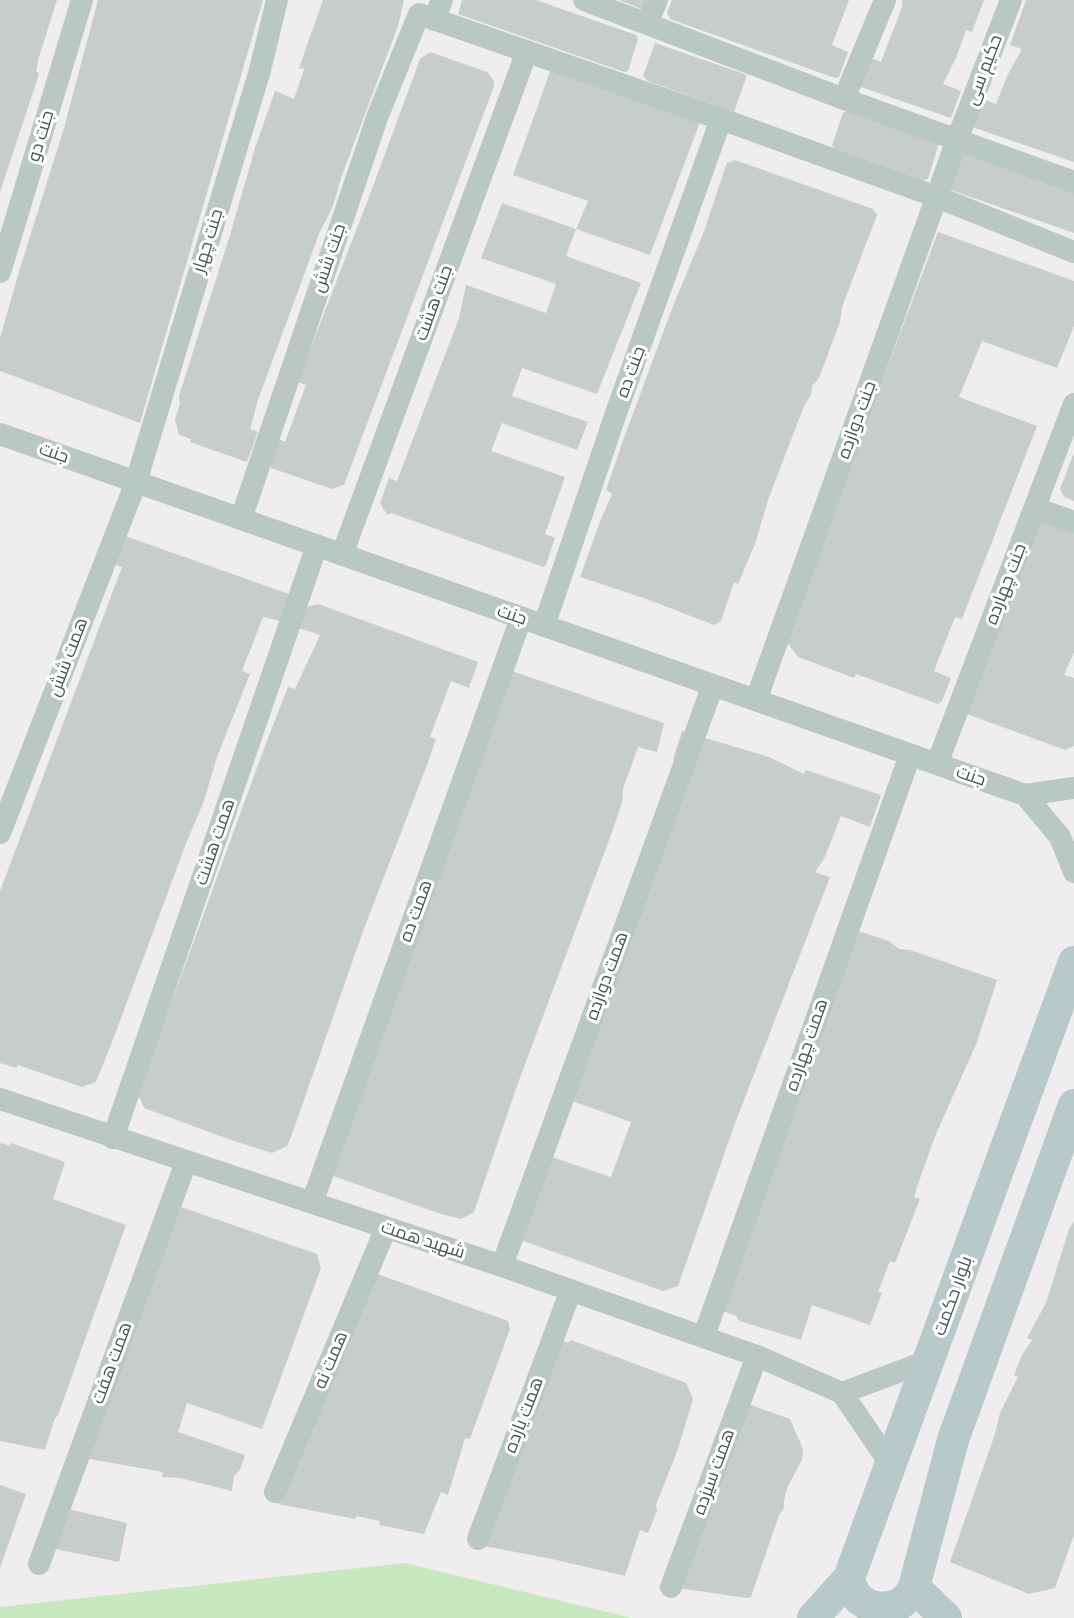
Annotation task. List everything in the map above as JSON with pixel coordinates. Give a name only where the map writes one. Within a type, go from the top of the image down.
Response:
[{"type":"street","name":"جنت دو","points":[[0,272],[82,0]]},
{"type":"street","name":"جنت چهار","points":[[136,482],[260,70],[277,0]]},
{"type":"street","points":[[584,0],[647,22],[844,99],[1074,182]]},
{"type":"street","points":[[647,22],[657,0]]},
{"type":"street","points":[[844,99],[885,0]]},
{"type":"street","name":"حکیم سی","points":[[957,140],[1011,0]]},
{"type":"street","points":[[438,10],[527,51],[937,197],[1074,252]]},
{"type":"street","name":"جنت شش","points":[[241,519],[378,115],[419,14],[438,10]]},
{"type":"street","name":"جنت هشت","points":[[342,555],[527,51]]},
{"type":"street","name":"جنت ده","points":[[544,626],[615,416],[721,119]]},
{"type":"street","name":"جنت دوازده","points":[[756,700],[957,140]]},
{"type":"street","name":"جنت چهارده","points":[[938,764],[1074,404]]},
{"type":"street","name":"جنت","points":[[0,434],[1024,795]]},
{"type":"street","name":"همت شش","points":[[0,832],[136,482]]},
{"type":"street","points":[[1035,508],[1074,522]]},
{"type":"street","name":"همت هشت","points":[[113,1138],[316,545]]},
{"type":"street","name":"همت ده","points":[[312,1203],[521,618]]},
{"type":"street","name":"همت دوازده","points":[[502,1266],[713,685]]},
{"type":"street","name":"همت چهارده","points":[[704,1336],[910,754]]},
{"type":"street","points":[[1024,795],[1074,788]]},
{"type":"street","points":[[1024,795],[1060,837],[1074,872]]},
{"type":"street","name":"بلوار حکمت","points":[[813,1618],[849,1578],[1074,962]]},
{"type":"street","name":"شهید همت","points":[[0,1099],[502,1266],[704,1336],[842,1393]]},
{"type":"street","points":[[849,1578],[852,1589],[859,1599],[879,1608],[900,1604],[909,1596],[914,1587],[953,1440],[1074,1105]]},
{"type":"street","name":"همت هفت","points":[[39,1564],[186,1162]]},
{"type":"street","name":"همت نه","points":[[275,1492],[387,1228]]},
{"type":"street","name":"همت یازده","points":[[477,1539],[571,1290]]},
{"type":"street","name":"همت سیزده","points":[[671,1587],[757,1356]]},
{"type":"street","points":[[891,1465],[842,1393],[930,1360]]},
{"type":"street","points":[[914,1587],[946,1618]]},
{"type":"green space","points":[[405,1563],[632,1618],[0,1618],[0,1607]]},
{"type":"building","points":[[0,0],[57,0],[39,57],[36,71],[39,74],[0,192]]},
{"type":"building","points":[[98,0],[263,0],[140,423],[0,371],[0,338],[64,128]]},
{"type":"building","points":[[323,0],[404,0],[398,26],[341,178],[333,206],[319,234],[258,400],[250,429],[258,432],[247,462],[190,442],[191,439],[179,435],[175,419],[180,404],[179,396],[255,148],[275,91],[294,99],[304,69],[299,68]]},
{"type":"building","points":[[462,0],[536,0],[636,35],[638,39],[628,71],[624,72],[458,14]]},
{"type":"building","points":[[619,0],[654,0],[646,11]]},
{"type":"building","points":[[672,0],[849,0],[832,45],[848,52],[839,77],[835,78],[670,19],[667,13]]},
{"type":"building","points":[[902,0],[984,0],[972,32],[966,30],[943,84],[961,91],[951,118],[855,85],[864,56],[881,62],[902,7]]},
{"type":"building","points":[[1026,0],[1074,0],[1074,162],[969,126],[978,97],[996,104],[1007,76],[1022,49],[1010,45]]},
{"type":"building","points":[[655,43],[747,75],[734,112],[648,81],[643,76]]},
{"type":"building","points":[[430,52],[487,72],[494,81],[494,86],[344,485],[332,489],[271,468],[266,457],[274,437],[285,442],[306,385],[298,382],[308,355],[420,59]]},
{"type":"building","points":[[552,66],[702,117],[650,255],[576,229],[588,201],[513,175]]},
{"type":"building","points":[[847,111],[939,143],[928,179],[922,180],[836,149],[832,145],[843,113]]},
{"type":"building","points":[[956,150],[1074,193],[1074,233],[945,188]]},
{"type":"building","points":[[735,160],[873,209],[877,215],[842,307],[840,322],[819,378],[812,386],[811,395],[804,406],[768,500],[755,544],[738,584],[734,582],[721,621],[714,625],[580,577],[612,494],[606,490],[625,435],[673,306],[703,234],[727,163]]},
{"type":"building","points":[[502,203],[576,229],[566,256],[641,283],[597,394],[522,368],[512,396],[588,422],[577,450],[502,423],[491,451],[565,477],[545,534],[555,538],[546,565],[543,567],[391,513],[387,515],[380,503],[389,478],[397,481],[459,318],[466,285],[546,313],[556,284],[481,258]]},
{"type":"building","points":[[938,232],[1074,281],[1074,326],[1057,368],[982,341],[959,397],[1037,426],[962,619],[955,617],[934,671],[951,678],[942,701],[938,704],[856,674],[854,678],[798,657],[785,640]]},
{"type":"building","points":[[1074,453],[1074,501],[1064,497],[1060,489]]},
{"type":"building","points":[[1036,520],[1074,528],[1074,652],[1064,675],[1074,678],[1074,746],[1065,750],[959,711]]},
{"type":"building","points":[[125,536],[289,594],[282,621],[263,617],[242,671],[250,674],[114,1037],[96,1082],[82,1087],[18,1065],[16,1068],[0,1063],[0,891],[122,567],[115,565]]},
{"type":"building","points":[[318,604],[478,662],[469,688],[451,681],[430,737],[436,739],[427,765],[362,934],[291,1137],[287,1146],[272,1153],[144,1108],[138,1094],[288,687],[295,689],[320,635],[299,628],[306,607]]},
{"type":"building","points":[[500,667],[664,723],[657,752],[638,747],[623,789],[622,803],[612,832],[518,1083],[474,1212],[461,1219],[330,1175]]},
{"type":"building","points":[[682,731],[769,757],[804,774],[806,770],[881,795],[870,827],[841,816],[824,859],[815,872],[830,877],[734,1126],[678,1286],[663,1291],[515,1238],[537,1152],[611,1177],[631,1122],[558,1096],[684,764],[673,759]]},
{"type":"building","points":[[848,928],[889,941],[899,949],[910,950],[997,980],[977,1042],[936,1134],[914,1197],[920,1199],[895,1263],[890,1261],[878,1292],[882,1293],[870,1325],[812,1305],[801,1340],[739,1321],[736,1316],[722,1311]]},
{"type":"building","points":[[11,1143],[65,1162],[53,1199],[126,1225],[45,1450],[0,1441],[0,1144],[10,1146]]},
{"type":"building","points":[[181,1207],[317,1254],[321,1268],[262,1429],[187,1403],[178,1432],[245,1455],[240,1470],[234,1476],[232,1491],[180,1478],[162,1477],[163,1472],[84,1458]]},
{"type":"building","points":[[1074,1221],[1074,1535],[1055,1588],[1029,1594],[950,1562],[995,1434],[1000,1413],[1018,1377],[1014,1375],[1022,1355],[1032,1340],[1027,1338],[1046,1303],[1069,1229]]},
{"type":"building","points":[[369,1271],[508,1321],[510,1329],[470,1439],[465,1438],[448,1495],[441,1492],[424,1534],[379,1525],[380,1521],[356,1516],[355,1519],[278,1504],[287,1476]]},
{"type":"building","points":[[560,1339],[568,1343],[571,1340],[686,1383],[693,1399],[678,1449],[656,1505],[657,1511],[648,1533],[640,1530],[625,1576],[474,1544]]},
{"type":"building","points":[[740,1401],[790,1419],[803,1449],[802,1460],[788,1486],[784,1508],[779,1515],[751,1597],[671,1587]]},
{"type":"building","points":[[0,1485],[26,1494],[0,1568]]},
{"type":"building","points":[[56,1506],[127,1523],[119,1562],[41,1546]]}]
